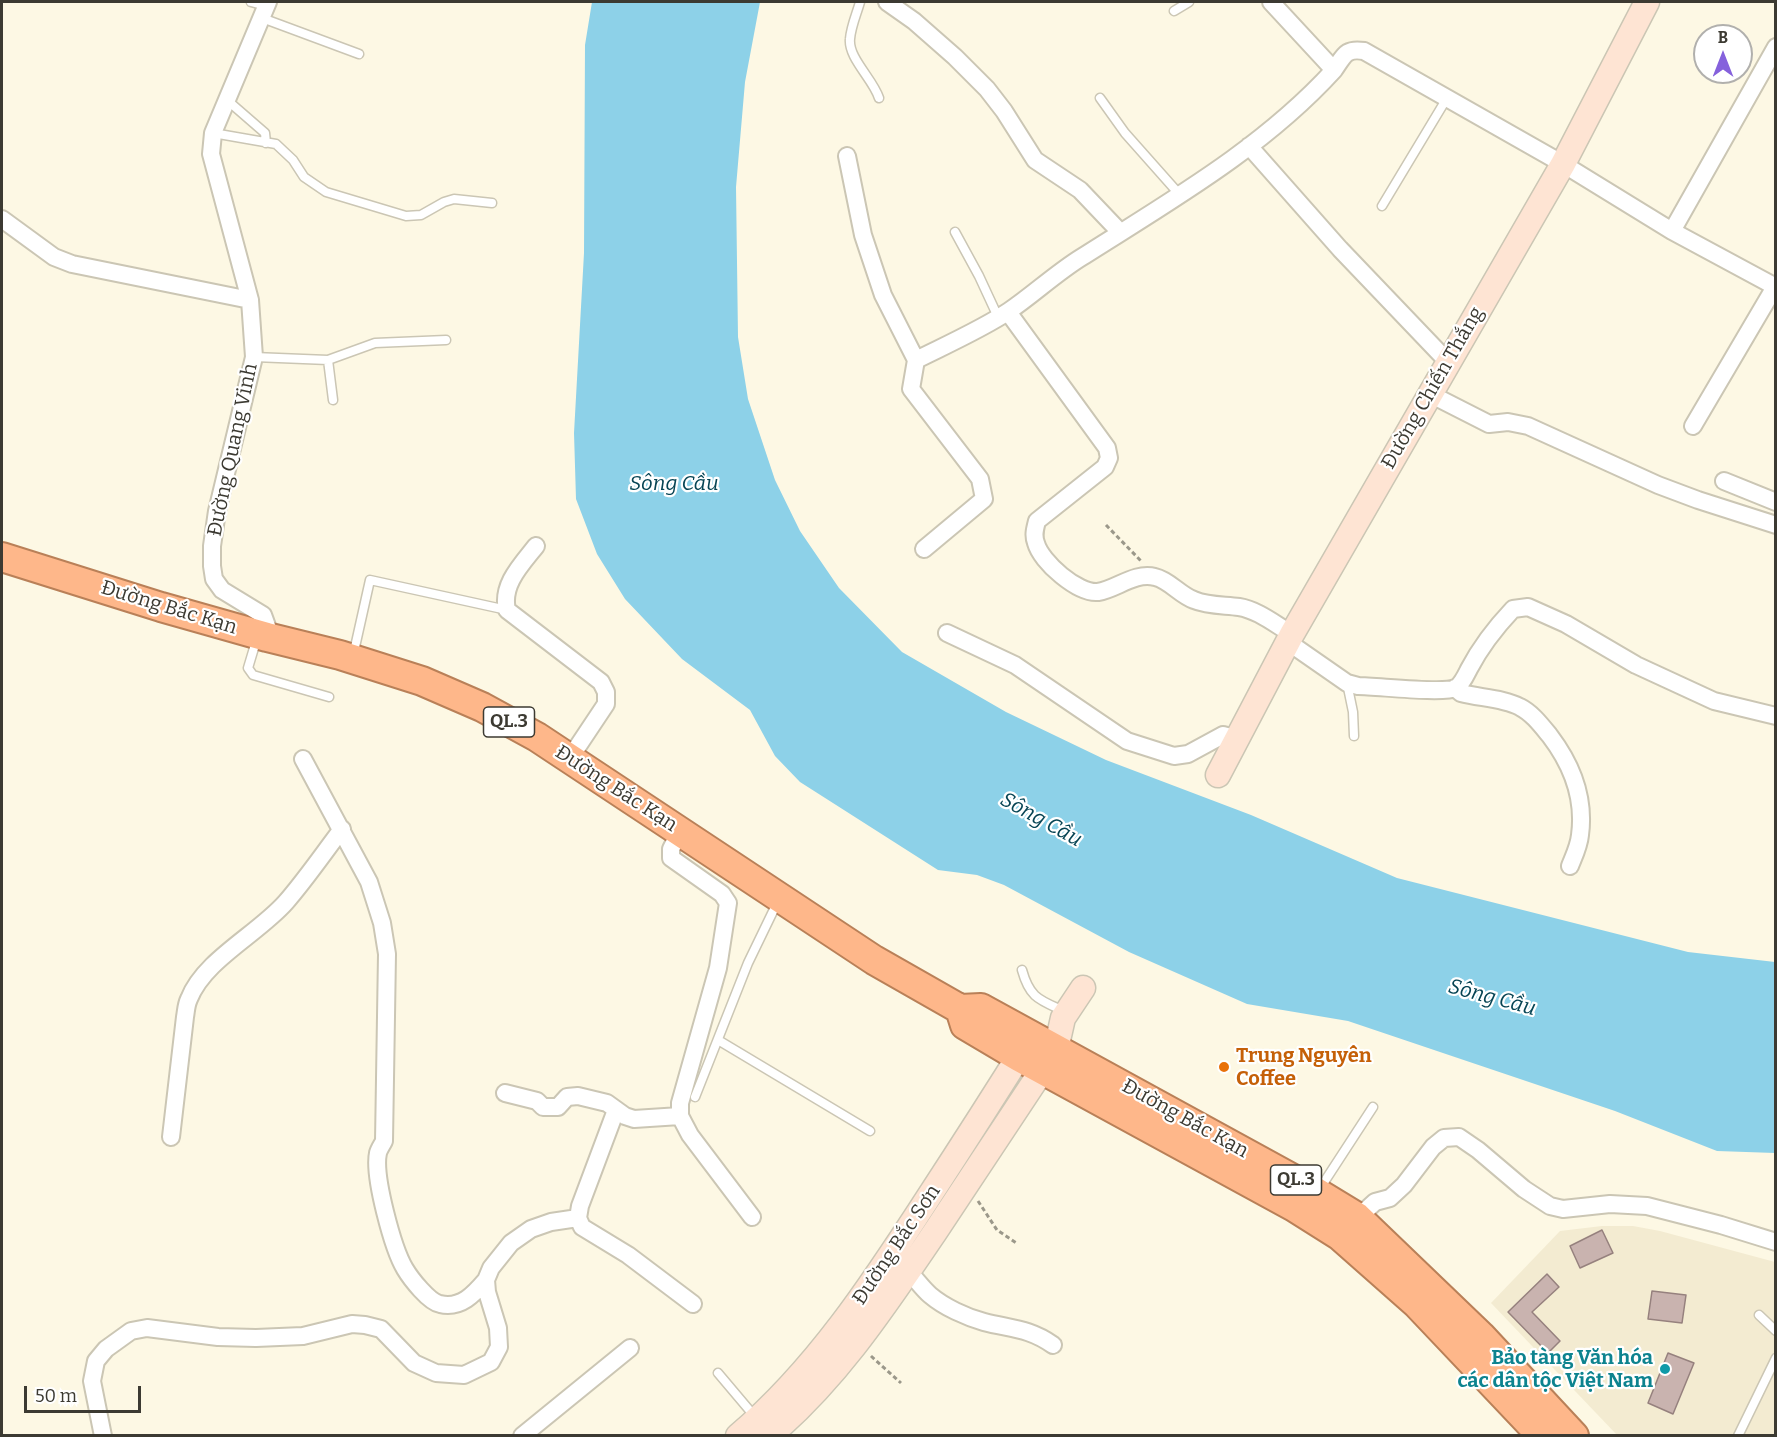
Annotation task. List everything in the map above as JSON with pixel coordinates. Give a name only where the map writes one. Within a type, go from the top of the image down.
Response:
[{"type":"highway","name":"Đường Bắc Kạn","points":[[2,557],[161,607],[352,659],[422,681],[482,707],[537,737],[874,960],[960,1009],[981,1008],[1037,1053],[1294,1207],[1349,1227],[1481,1336],[1574,1436]]},
{"type":"highway","name":"Đường Bắc Kạn","points":[[1037,1053],[1317,1193],[1417,1304],[1542,1436]]},
{"type":"main road","name":"Đường Chiến Thắng","points":[[1218,776],[1290,638],[1563,164],[1647,2]]},
{"type":"main road","points":[[1037,1053],[1083,988]]},
{"type":"main road","name":"Đường Bắc Sơn","points":[[738,1436],[795,1414],[828,1378],[908,1271],[963,1188],[1037,1053]]},
{"type":"main road","name":"Đường Bắc Sơn","points":[[763,1427],[776,1401],[853,1311],[1037,1053]]},
{"type":"street","points":[[887,2],[939,42],[987,89],[1035,160],[1080,190],[1120,232]]},
{"type":"street","points":[[1271,2],[1334,70]]},
{"type":"street","name":"Đường Quang Vinh","points":[[262,7],[213,133],[211,154],[250,300],[254,357],[217,511],[212,546],[212,566],[214,579],[222,590],[262,615],[267,626],[262,636]]},
{"type":"street","points":[[1672,231],[1776,47]]},
{"type":"street","points":[[916,360],[1003,315],[1071,263],[1180,195],[1249,146],[1317,89],[1346,52],[1353,49],[1365,51],[1563,164],[1672,231],[1775,286],[1693,426]]},
{"type":"street","points":[[1249,146],[1340,249],[1448,362]]},
{"type":"street","points":[[847,156],[863,234],[883,295],[916,360],[911,389],[980,479],[984,499],[924,549]]},
{"type":"street","points":[[2,219],[54,257],[72,264],[250,300]]},
{"type":"street","points":[[1003,315],[1107,448],[1109,458],[1105,467],[1037,521],[1034,534],[1036,546],[1044,558],[1070,583],[1084,591],[1098,592],[1144,575],[1157,577],[1192,600],[1210,605],[1240,607],[1256,613],[1347,683],[1358,686],[1426,690],[1455,688],[1462,681],[1497,626],[1514,609],[1528,607],[1566,624],[1636,665],[1714,701],[1776,716]]},
{"type":"street","points":[[1430,394],[1489,424],[1508,422],[1528,426],[1658,485],[1776,525]]},
{"type":"street","points":[[1724,481],[1776,502]]},
{"type":"street","points":[[536,546],[516,571],[507,590],[504,600],[507,610],[601,682],[606,692],[606,704],[570,758]]},
{"type":"street","points":[[947,633],[1015,666],[1127,741],[1174,756],[1188,754],[1223,735],[1238,739]]},
{"type":"street","points":[[1455,688],[1461,693],[1512,703],[1522,708],[1540,723],[1554,741],[1575,780],[1580,802],[1580,838],[1570,866]]},
{"type":"street","points":[[303,759],[369,882],[382,923],[387,954],[384,1141],[378,1154],[378,1174],[387,1220],[404,1268],[421,1290],[439,1304],[454,1305],[465,1302],[486,1280],[491,1268],[511,1243],[531,1228],[578,1218]]},
{"type":"street","points":[[171,1137],[179,1055],[191,994],[214,965],[269,920],[285,903],[342,829]]},
{"type":"street","points":[[680,831],[671,849],[671,858],[722,894],[728,903],[718,968],[680,1103],[680,1116],[690,1135],[752,1217]]},
{"type":"street","points":[[505,1093],[537,1101],[543,1107],[554,1108],[567,1098],[578,1096],[607,1104],[634,1119],[680,1116]]},
{"type":"street","points":[[616,1110],[580,1206],[578,1218],[582,1227],[628,1255],[693,1304]]},
{"type":"street","points":[[1349,1227],[1375,1202],[1390,1198],[1404,1185],[1433,1147],[1444,1138],[1459,1137],[1524,1189],[1550,1206],[1563,1209],[1610,1204],[1647,1206],[1776,1242]]},
{"type":"street","points":[[908,1271],[931,1296],[944,1304],[983,1321],[1027,1330],[1053,1346]]},
{"type":"street","points":[[103,1436],[92,1381],[96,1361],[106,1349],[130,1331],[147,1328],[218,1337],[256,1338],[303,1336],[352,1324],[365,1325],[381,1329],[414,1363],[436,1373],[464,1375],[491,1362],[499,1347],[498,1328],[487,1292],[486,1280]]},
{"type":"street","points":[[522,1436],[630,1348]]},
{"type":"lane","points":[[860,2],[850,40],[852,52],[875,86],[879,98]]},
{"type":"lane","points":[[1174,11],[1189,2]]},
{"type":"lane","points":[[262,7],[359,54]]},
{"type":"lane","points":[[1100,98],[1125,133],[1180,195]]},
{"type":"lane","points":[[1382,206],[1447,98]]},
{"type":"lane","points":[[227,100],[265,133],[266,143]]},
{"type":"lane","points":[[213,133],[276,144],[293,160],[304,177],[326,192],[406,216],[421,215],[444,202],[454,200],[492,203]]},
{"type":"lane","points":[[955,232],[1003,315]]},
{"type":"lane","points":[[254,357],[328,360],[375,343],[446,340]]},
{"type":"lane","points":[[328,360],[333,400]]},
{"type":"lane","points":[[352,659],[370,580],[507,610]]},
{"type":"lane","points":[[262,636],[248,668],[253,675],[329,697]]},
{"type":"lane","points":[[1347,683],[1353,712],[1354,736]]},
{"type":"lane","points":[[695,1097],[748,963],[779,898]]},
{"type":"lane","points":[[1022,970],[1026,985],[1034,996],[1064,1015]]},
{"type":"lane","points":[[718,1040],[870,1131]]},
{"type":"lane","points":[[1317,1193],[1374,1107]]},
{"type":"lane","points":[[1759,1315],[1776,1331]]},
{"type":"lane","points":[[1738,1436],[1776,1358]]},
{"type":"lane","points":[[718,1373],[763,1427]]},
{"type":"path","points":[[1106,525],[1157,577]]},
{"type":"path","points":[[963,1188],[973,1193],[997,1230],[1018,1244]]},
{"type":"path","points":[[856,1342],[901,1383]]},
{"type":"shaded area","name":"Bảo tàng Văn hóa các dân tộc Việt Nam","points":[[1602,1226],[1633,1226],[1660,1231],[1775,1262],[1775,1435],[1617,1435],[1491,1303],[1560,1231]]},
{"type":"water","name":"Sông Cầu","points":[[592,2],[760,2],[745,82],[736,187],[738,337],[748,399],[775,480],[800,531],[839,588],[902,652],[1006,712],[1106,760],[1251,815],[1397,878],[1688,952],[1775,962],[1775,1153],[1717,1151],[1615,1111],[1348,1021],[1247,1004],[1129,952],[1004,885],[977,875],[938,870],[800,782],[775,756],[750,710],[682,659],[625,599],[597,554],[576,499],[574,433],[584,253],[585,45]]},
{"type":"building","points":[[1602,1230],[1613,1253],[1580,1268],[1570,1246]]},
{"type":"building","points":[[1547,1274],[1559,1287],[1532,1312],[1560,1341],[1548,1353],[1508,1312]]},
{"type":"building","points":[[1652,1291],[1686,1295],[1682,1323],[1648,1319]]},
{"type":"building","points":[[1668,1353],[1694,1363],[1673,1414],[1648,1403]]},
{"type":"place","name":"Trung Nguyên Coffee","points":[[1224,1067]]},
{"type":"place","name":"Bảo tàng Văn hóa các dân tộc Việt Nam","points":[[1665,1369]]}]
